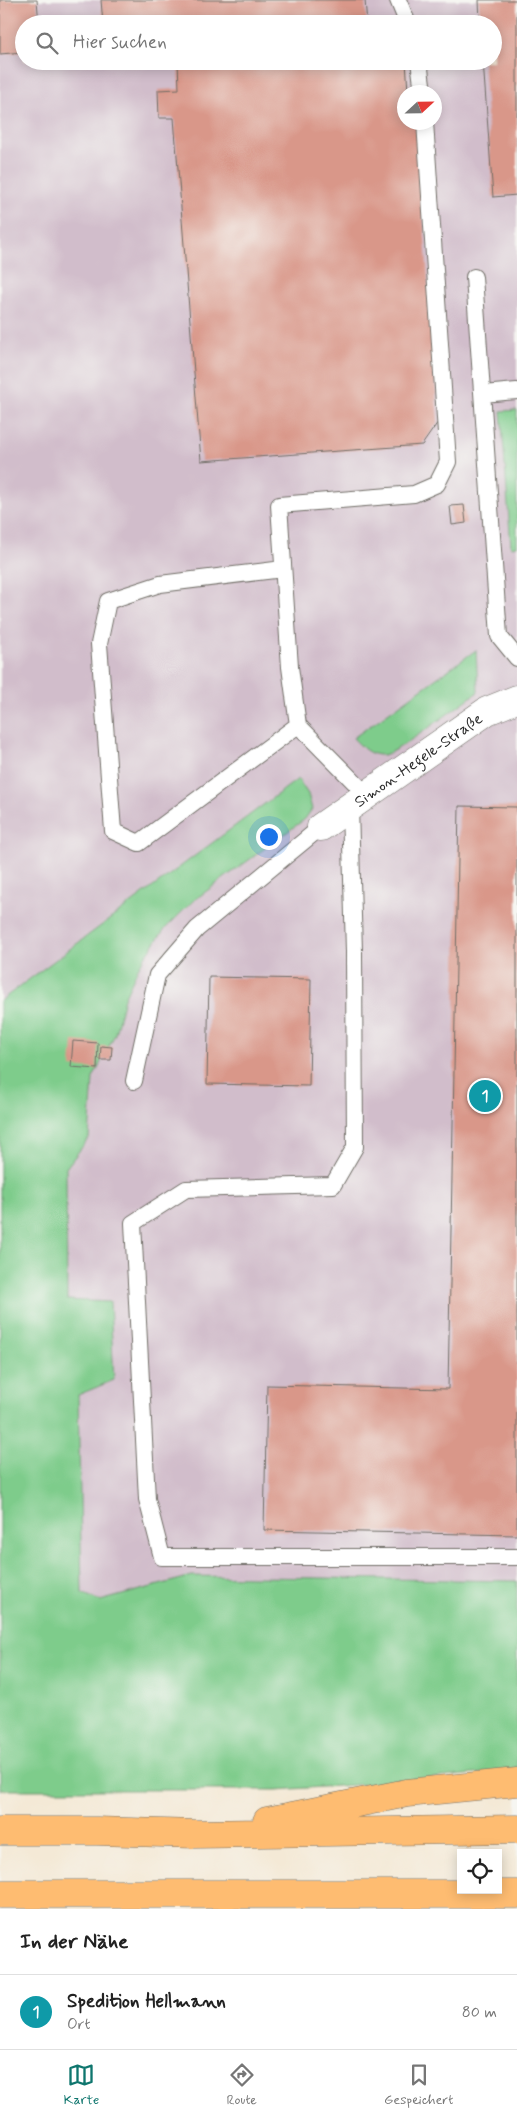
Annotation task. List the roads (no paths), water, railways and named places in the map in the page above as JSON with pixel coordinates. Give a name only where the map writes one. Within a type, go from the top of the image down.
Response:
[{"type":"highway","points":[[196,1834],[407,1793],[517,1782]]},
{"type":"highway","points":[[0,1831],[96,1830],[196,1834],[517,1829]]},
{"type":"highway","points":[[202,1893],[274,1909]]},
{"type":"highway","points":[[0,1894],[517,1894]]},
{"type":"street","name":"Simon-Hegele-Straße","points":[[322,827],[487,711],[517,699]]},
{"type":"lane","points":[[398,0],[404,15]]},
{"type":"lane","points":[[419,70],[422,85]]},
{"type":"lane","points":[[426,130],[448,462],[437,484],[414,494],[279,505],[290,667],[298,725],[358,801],[354,952],[355,1147],[334,1185],[186,1189],[133,1223],[147,1499],[162,1557],[517,1557]]},
{"type":"lane","points":[[474,277],[499,636],[517,658]]},
{"type":"lane","points":[[483,394],[517,390]]},
{"type":"lane","points":[[283,569],[160,584],[108,601],[99,644],[114,831],[139,843],[298,725]]},
{"type":"lane","points":[[134,1081],[157,976],[198,929],[322,827]]},
{"type":"place","name":"Spedition Hellmann","points":[[485,1096]]}]
